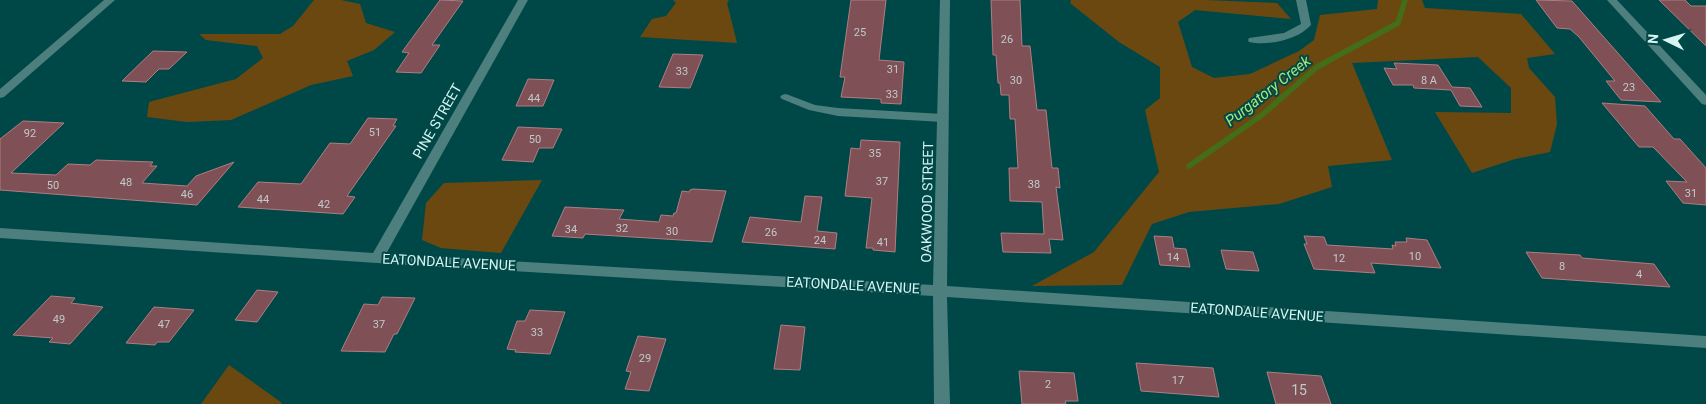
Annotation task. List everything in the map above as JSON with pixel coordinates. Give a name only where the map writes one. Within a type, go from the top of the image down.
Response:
[{"type":"street","points":[[0,96],[110,0]]},
{"type":"street","name":"PINE STREET","points":[[376,258],[523,0]]},
{"type":"street","name":"OAKWOOD STREET","points":[[942,404],[940,290],[945,0]]},
{"type":"street","points":[[1253,40],[1284,38],[1299,32],[1306,25],[1300,0]]},
{"type":"street","points":[[1612,0],[1706,102]]},
{"type":"street","points":[[786,97],[813,108],[838,112],[943,118]]},
{"type":"street","name":"EATONDALE AVENUE","points":[[0,233],[376,258],[940,290],[1706,342]]},
{"type":"shaded area","points":[[314,0],[341,0],[360,4],[366,23],[395,32],[374,50],[347,61],[353,76],[311,85],[231,120],[187,122],[147,117],[149,102],[236,79],[263,58],[257,46],[206,40],[199,34],[280,34],[293,26]]},
{"type":"shaded area","points":[[673,0],[729,0],[727,3],[737,43],[640,37],[652,19],[666,16],[676,3]]},
{"type":"shaded area","points":[[1071,0],[1205,0],[1277,3],[1291,19],[1195,10],[1178,22],[1192,67],[1214,78],[1250,74],[1299,51],[1314,40],[1320,15],[1377,9],[1378,0],[1422,0],[1425,8],[1521,14],[1555,54],[1527,58],[1529,68],[1555,97],[1557,124],[1550,152],[1515,159],[1472,173],[1435,112],[1511,113],[1511,88],[1478,57],[1352,63],[1392,160],[1328,166],[1332,187],[1279,204],[1189,212],[1152,224],[1122,285],[1032,286],[1094,252],[1159,172],[1145,110],[1160,98],[1160,67],[1119,42],[1070,3]]},
{"type":"shaded area","points":[[542,180],[501,253],[441,248],[422,240],[426,203],[444,183]]},
{"type":"shaded area","points":[[229,365],[282,403],[201,404]]},
{"type":"building","points":[[440,0],[463,1],[432,45],[440,45],[421,73],[396,72],[409,53],[402,52]]},
{"type":"building","points":[[851,0],[886,0],[879,60],[904,62],[901,104],[881,103],[881,99],[841,97],[845,77],[840,77]]},
{"type":"building","points":[[991,0],[1020,0],[1022,46],[1030,46],[1037,110],[1046,110],[1052,168],[1058,168],[1060,188],[1056,187],[1063,240],[1049,239],[1051,253],[1003,252],[1001,233],[1044,234],[1042,202],[1010,201],[1009,168],[1018,168],[1015,119],[1010,119],[1009,95],[1001,95],[1000,83],[998,83],[996,55],[993,55]]},
{"type":"building","points":[[1536,0],[1572,1],[1661,102],[1621,100],[1606,81],[1615,81],[1579,37],[1570,29],[1557,28]]},
{"type":"building","points":[[1659,0],[1685,0],[1691,6],[1706,6],[1706,46]]},
{"type":"building","points":[[153,51],[187,52],[169,69],[159,69],[146,82],[122,81]]},
{"type":"building","points":[[673,54],[703,55],[690,88],[659,87]]},
{"type":"building","points":[[1394,63],[1438,65],[1452,87],[1470,88],[1482,107],[1460,106],[1451,90],[1414,88],[1413,85],[1393,85],[1384,68],[1397,69]]},
{"type":"building","points":[[528,79],[554,80],[543,106],[516,106]]},
{"type":"building","points":[[1602,103],[1645,106],[1674,139],[1680,139],[1706,168],[1706,205],[1683,203],[1666,181],[1687,182],[1653,147],[1639,147]]},
{"type":"building","points":[[368,118],[397,119],[393,126],[396,126],[347,196],[355,197],[343,214],[238,207],[258,182],[301,184],[330,143],[350,144]]},
{"type":"building","points":[[23,121],[64,123],[11,173],[56,175],[68,164],[90,165],[96,160],[153,162],[150,166],[157,166],[142,183],[187,186],[196,176],[234,162],[197,205],[0,190],[0,139]]},
{"type":"building","points":[[518,127],[562,129],[553,148],[539,148],[533,162],[502,160]]},
{"type":"building","points":[[861,140],[900,142],[895,252],[866,248],[872,198],[845,196],[851,148],[860,149]]},
{"type":"building","points":[[693,189],[726,191],[712,242],[585,234],[583,238],[552,236],[565,207],[624,210],[619,219],[659,222],[661,215],[673,216],[676,213],[682,191],[689,192]]},
{"type":"building","points":[[805,196],[822,197],[817,231],[837,233],[835,249],[742,242],[750,217],[801,222]]},
{"type":"building","points":[[1154,236],[1172,237],[1174,248],[1186,249],[1190,267],[1160,265]]},
{"type":"building","points":[[1304,236],[1324,237],[1327,245],[1393,249],[1392,245],[1396,246],[1395,242],[1407,242],[1406,238],[1427,240],[1441,268],[1371,263],[1375,273],[1314,269],[1304,244],[1307,244]]},
{"type":"building","points":[[1221,250],[1253,252],[1259,271],[1226,269]]},
{"type":"building","points":[[1526,252],[1580,255],[1582,258],[1654,264],[1670,287],[1542,278]]},
{"type":"building","points":[[257,290],[278,292],[257,322],[235,320]]},
{"type":"building","points":[[51,296],[75,298],[71,303],[103,307],[70,344],[49,342],[53,338],[13,335]]},
{"type":"building","points":[[382,297],[415,298],[397,334],[394,334],[385,352],[341,351],[364,304],[378,305]]},
{"type":"building","points":[[154,307],[194,310],[169,342],[157,342],[155,345],[126,343]]},
{"type":"building","points":[[530,310],[565,312],[550,354],[515,352],[516,350],[507,349],[517,321],[525,321]]},
{"type":"building","points":[[781,325],[805,327],[800,370],[774,369]]},
{"type":"building","points":[[638,336],[666,339],[649,391],[625,389],[631,372],[626,371]]},
{"type":"building","points":[[1136,363],[1213,368],[1219,397],[1141,391]]},
{"type":"building","points":[[1019,371],[1074,373],[1078,401],[1065,401],[1066,404],[1022,404]]},
{"type":"building","points":[[1267,372],[1321,376],[1331,404],[1276,404]]},
{"type":"waterway","name":"Purgatory Creek","points":[[1189,166],[1262,115],[1317,67],[1398,23],[1405,0]]}]
